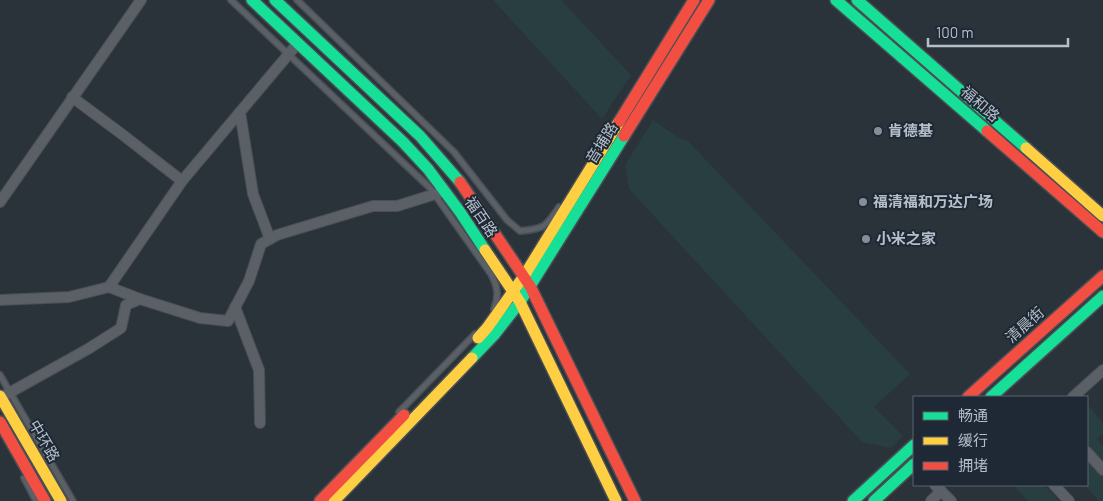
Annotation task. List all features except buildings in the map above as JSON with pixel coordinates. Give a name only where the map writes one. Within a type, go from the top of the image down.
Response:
[{"type":"street","points":[[0,202],[141,0]]},
{"type":"street","name":"福百路","points":[[252,0],[403,142],[428,169],[440,193],[520,302],[616,501]]},
{"type":"street","name":"福百路","points":[[275,0],[420,136],[458,179],[527,281],[635,501]]},
{"type":"street","name":"音埔路","points":[[334,501],[494,335],[520,302],[527,281],[694,0]]},
{"type":"street","name":"音埔路","points":[[320,501],[487,328],[514,292],[527,281],[708,0]]},
{"type":"street","name":"福和路","points":[[836,0],[1103,232]]},
{"type":"street","name":"福和路","points":[[857,0],[1103,216]]},
{"type":"street","points":[[109,286],[182,181],[298,43]]},
{"type":"street","points":[[72,97],[182,181]]},
{"type":"street","points":[[240,112],[253,194],[270,239]]},
{"type":"street","points":[[0,300],[69,297],[109,286],[140,299],[200,318],[228,321],[249,281],[261,244],[277,235],[374,206],[397,206],[440,193]]},
{"type":"street","name":"清晨街","points":[[969,396],[1103,276]]},
{"type":"street","name":"清晨街","points":[[992,396],[1103,296]]},
{"type":"street","points":[[3,395],[88,349],[121,328],[126,305],[140,299]]},
{"type":"street","points":[[235,307],[259,370],[260,423]]},
{"type":"street","points":[[1074,396],[1103,370]]},
{"type":"street","name":"中环路","points":[[3,395],[61,501]]},
{"type":"street","name":"中环路","points":[[0,422],[45,501]]},
{"type":"street","points":[[852,501],[913,446]]},
{"type":"street","points":[[1088,453],[1103,470]]},
{"type":"street","points":[[874,501],[913,465]]},
{"type":"street","points":[[1055,486],[1069,501]]},
{"type":"street","points":[[931,501],[938,488],[951,501]]},
{"type":"lane","points":[[231,0],[440,193],[497,286],[498,298],[492,313],[483,326],[313,501]]},
{"type":"lane","points":[[297,0],[454,152],[507,220],[520,231],[538,230],[549,223],[564,198]]},
{"type":"lane","points":[[651,58],[687,0]]},
{"type":"lane","points":[[0,375],[3,395],[73,501]]},
{"type":"lane","points":[[0,434],[36,501]]},
{"type":"green space","points":[[493,0],[561,0],[631,75],[602,119]]},
{"type":"green space","points":[[653,120],[679,138],[688,141],[910,374],[874,407],[903,436],[891,448],[862,442],[629,189],[625,165]]},
{"type":"green space","points":[[1088,405],[1103,423],[1103,434],[1097,439],[1103,446],[1103,463],[1088,446]]},
{"type":"green space","points":[[1088,460],[1103,477],[1103,501],[1099,501],[1085,486],[1088,486]]},
{"type":"green space","points":[[1014,486],[1045,486],[1059,501],[1028,501]]},
{"type":"traffic: fast","points":[[252,0],[403,142],[428,169],[485,250]]},
{"type":"traffic: fast","points":[[275,0],[420,136],[460,182]]},
{"type":"traffic: fast","points":[[836,0],[987,131]]},
{"type":"traffic: fast","points":[[857,0],[1026,148]]},
{"type":"traffic: fast","points":[[472,358],[494,335],[520,302],[624,136]]},
{"type":"traffic: fast","points":[[992,396],[1103,296]]},
{"type":"traffic: fast","points":[[853,501],[913,446]]},
{"type":"traffic: fast","points":[[874,501],[913,465]]},
{"type":"traffic: slow","points":[[478,338],[524,276],[619,122]]},
{"type":"traffic: slow","points":[[1026,148],[1103,216]]},
{"type":"traffic: slow","points":[[485,250],[520,302],[616,501]]},
{"type":"traffic: slow","points":[[334,501],[472,358]]},
{"type":"traffic: slow","points":[[0,396],[61,501]]},
{"type":"traffic: jam","points":[[619,122],[694,0]]},
{"type":"traffic: jam","points":[[624,136],[709,0]]},
{"type":"traffic: jam","points":[[987,131],[1103,232]]},
{"type":"traffic: jam","points":[[460,182],[530,286],[635,501]]},
{"type":"traffic: jam","points":[[969,396],[1103,276]]},
{"type":"traffic: jam","points":[[320,501],[404,415]]},
{"type":"traffic: jam","points":[[0,422],[45,501]]},
{"type":"place","name":"肯德基","points":[[878,131]]},
{"type":"place","name":"福清福和万达广场","points":[[863,202]]},
{"type":"place","name":"小米之家","points":[[866,239]]}]
